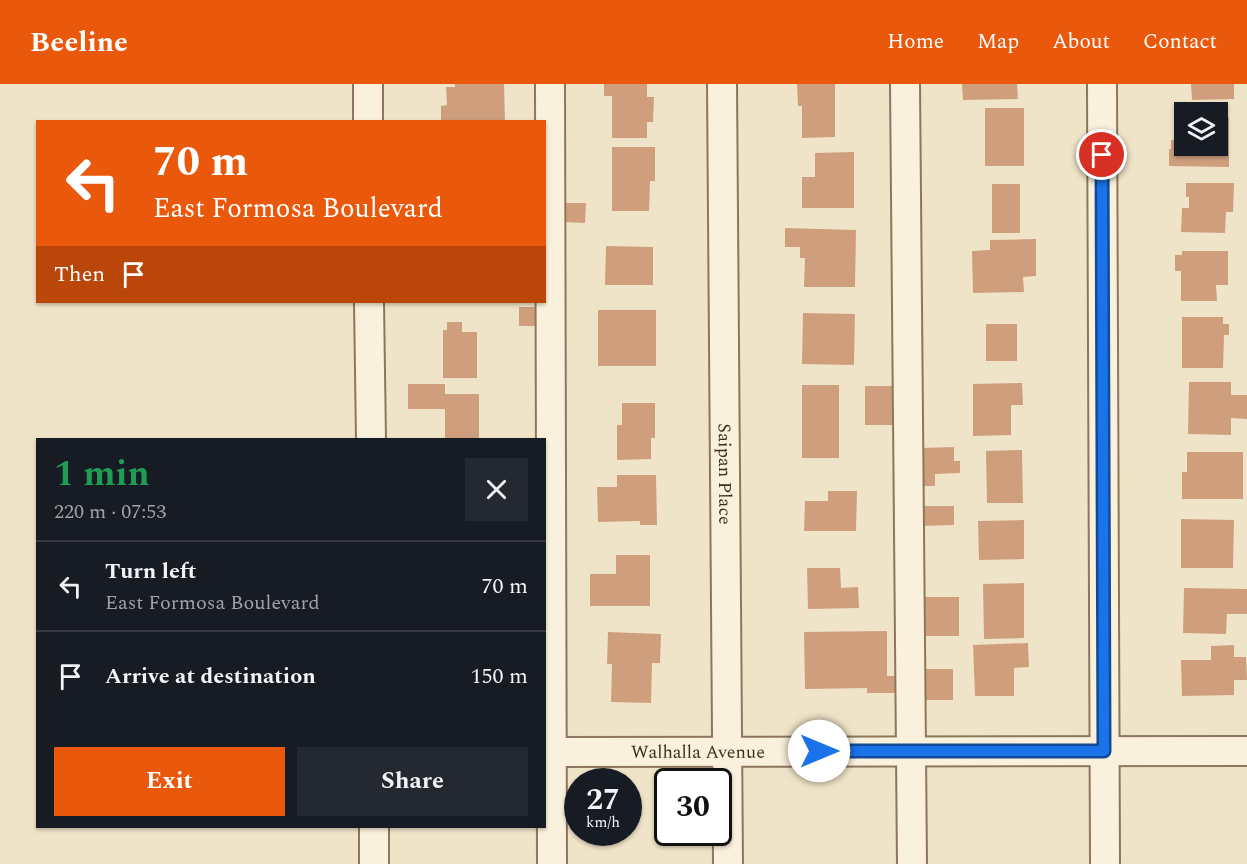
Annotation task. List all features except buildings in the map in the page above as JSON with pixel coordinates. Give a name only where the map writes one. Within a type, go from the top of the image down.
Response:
[{"type":"street","points":[[368,84],[368,120]]},
{"type":"street","points":[[550,84],[548,752],[552,864]]},
{"type":"street","name":"Saipan Place","points":[[722,84],[728,864]]},
{"type":"street","points":[[905,84],[912,864]]},
{"type":"street","points":[[1102,84],[1105,864]]},
{"type":"street","points":[[369,303],[371,438]]},
{"type":"street","name":"Walhalla Avenue","points":[[548,752],[1247,751]]},
{"type":"street","points":[[374,828],[374,864]]},
{"type":"route","points":[[819,751],[1104,751],[1102,155]]}]
